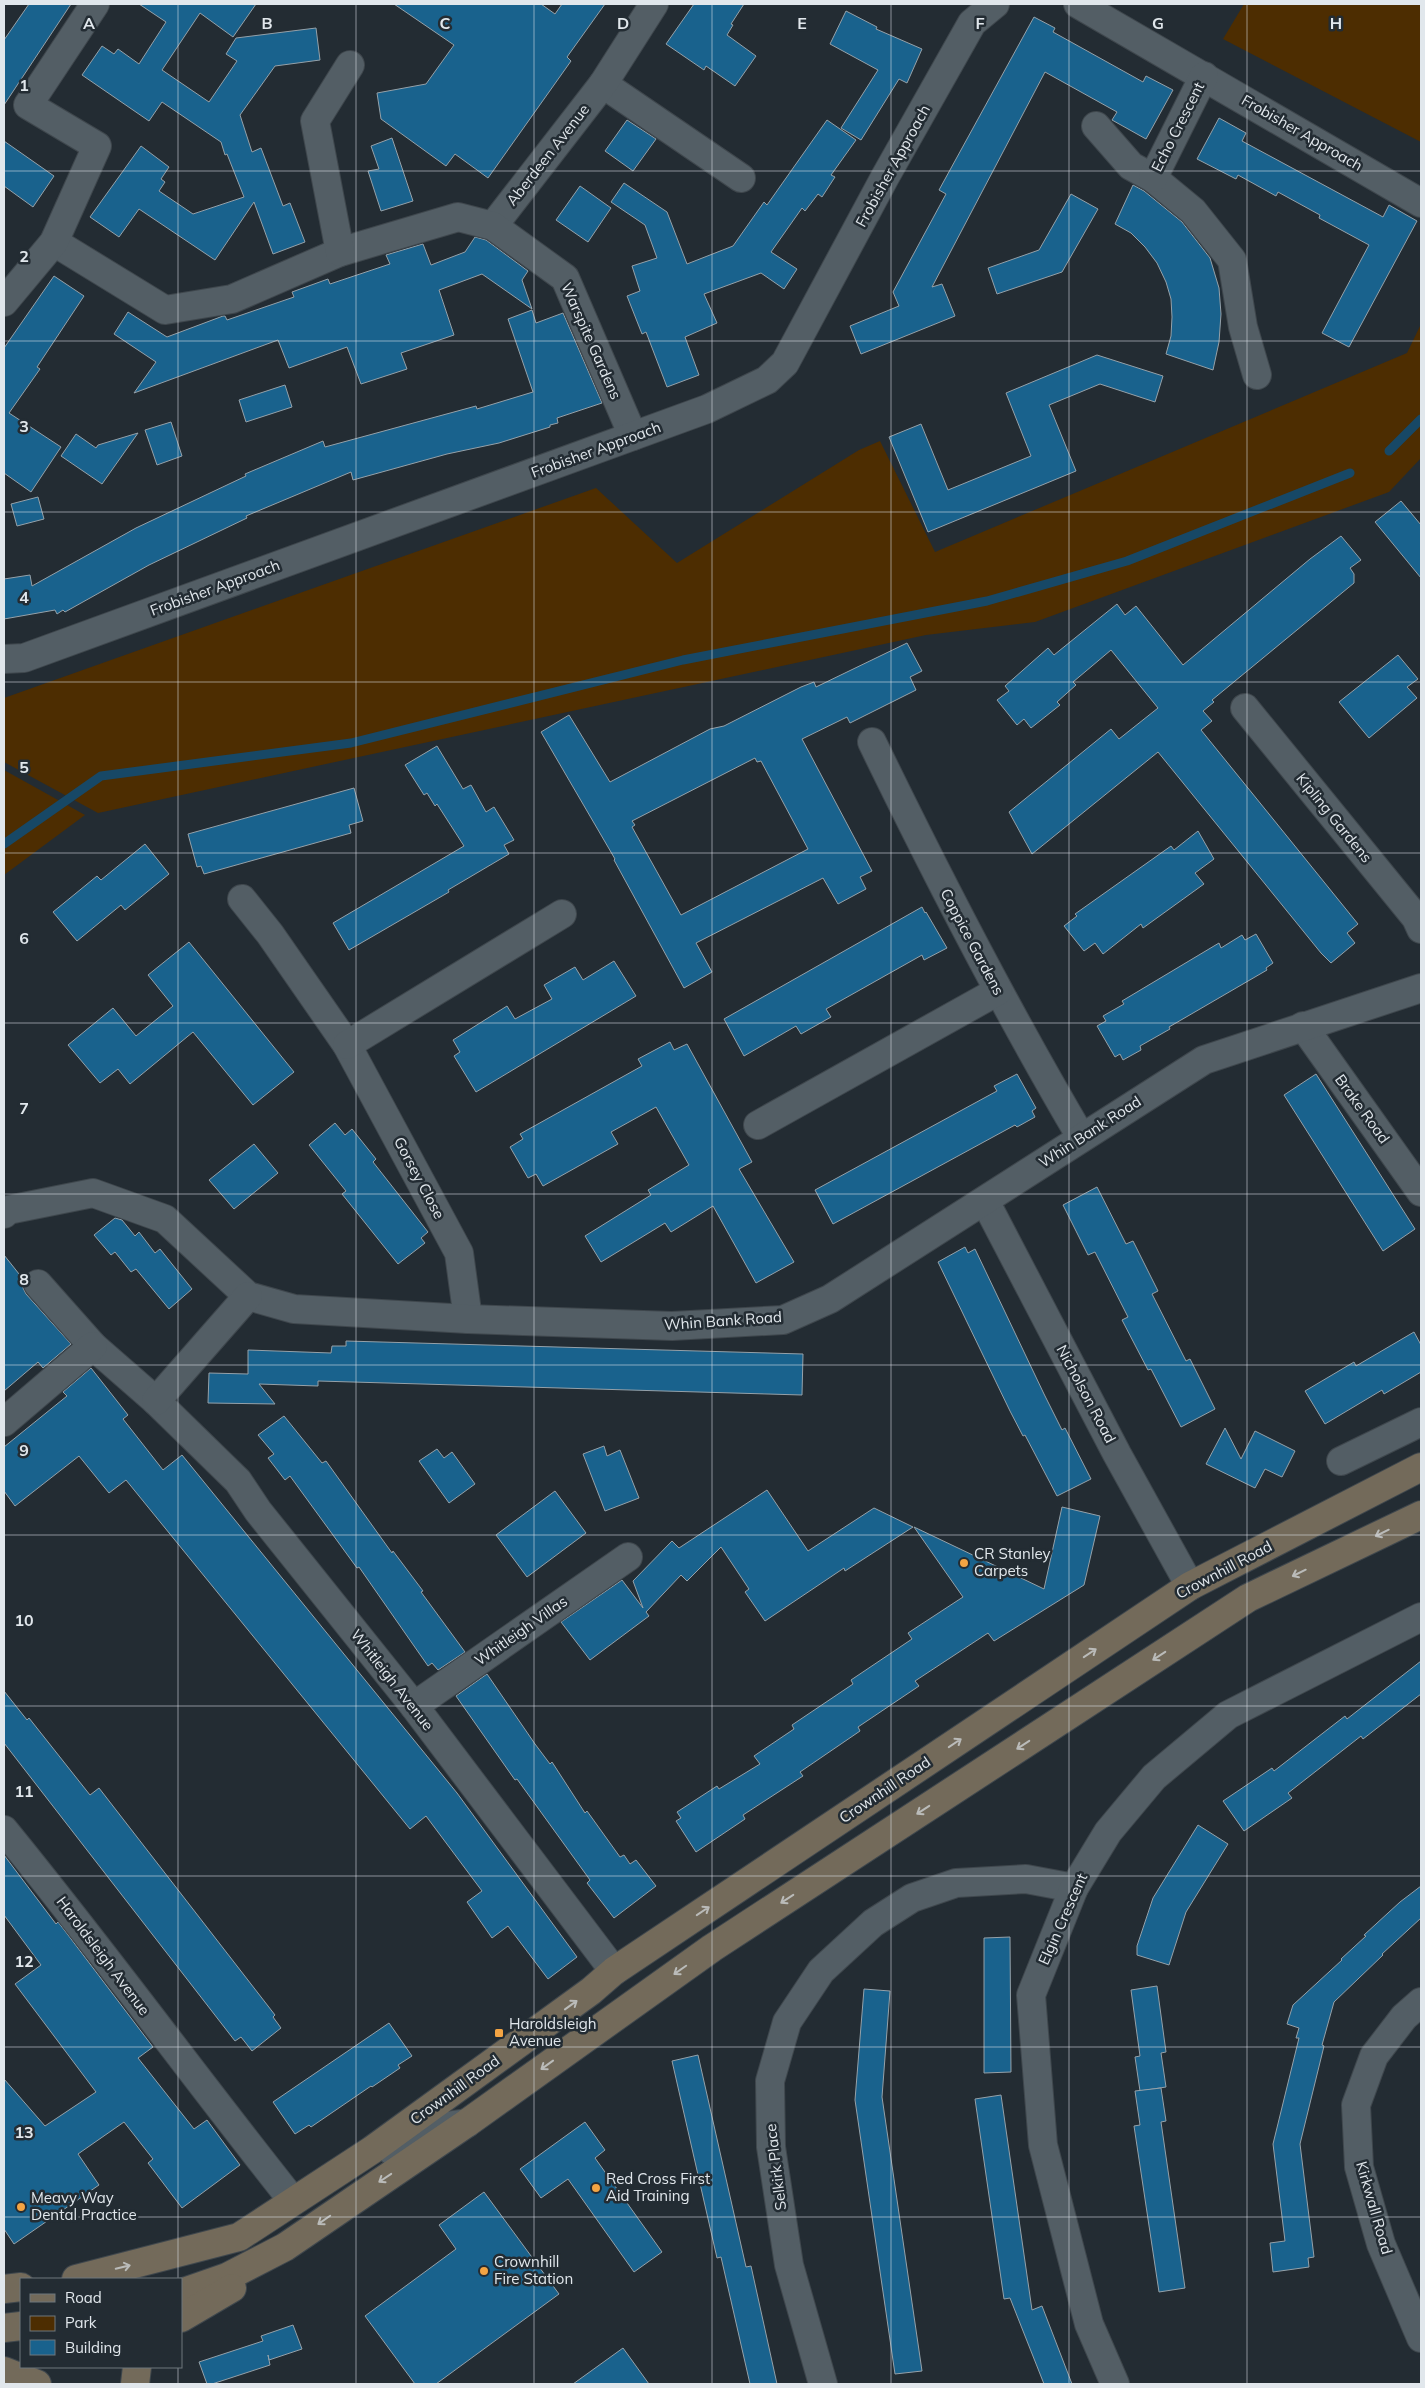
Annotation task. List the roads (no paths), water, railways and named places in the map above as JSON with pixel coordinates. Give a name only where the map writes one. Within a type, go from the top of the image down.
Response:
[{"type":"main road","name":"Crownhill Road","points":[[80,2278],[239,2237],[372,2150],[591,1991],[614,1971],[1190,1586],[1421,1467]]},
{"type":"main road","name":"Crownhill Road","points":[[182,2293],[227,2277],[285,2247],[467,2123],[712,1948],[1248,1598],[1421,1515]]},
{"type":"main road","points":[[182,2317],[231,2289],[285,2247]]},
{"type":"main road","points":[[4,2281],[20,2281]]},
{"type":"main road","points":[[4,2290],[20,2287]]},
{"type":"main road","points":[[4,2328],[20,2326]]},
{"type":"main road","points":[[135,2384],[136,2368]]},
{"type":"main road","points":[[4,2372],[36,2384]]},
{"type":"street","points":[[4,302],[54,242],[97,146],[28,105],[95,4]]},
{"type":"street","name":"Aberdeen Avenue","points":[[493,226],[603,84],[654,4]]},
{"type":"street","name":"Frobisher Approach","points":[[4,659],[24,658],[708,409],[767,380],[785,363],[885,177],[972,23],[995,4]]},
{"type":"street","name":"Frobisher Approach","points":[[1078,4],[1421,203]]},
{"type":"street","points":[[340,252],[315,121],[350,65]]},
{"type":"street","name":"Echo Crescent","points":[[1153,178],[1204,76]]},
{"type":"street","points":[[603,84],[741,178]]},
{"type":"street","name":"Echo Crescent","points":[[1096,126],[1131,166],[1153,178],[1193,211],[1232,260],[1243,327],[1257,375]]},
{"type":"street","name":"Warspite Gardens","points":[[54,242],[165,310],[232,298],[340,252],[458,217],[493,226],[564,278],[633,436]]},
{"type":"street","name":"Kipling Gardens","points":[[1245,708],[1416,918],[1421,929]]},
{"type":"street","name":"Coppice Gardens","points":[[872,742],[934,870],[998,991],[1081,1137]]},
{"type":"street","name":"Gorsey Close","points":[[242,898],[270,934],[348,1045],[459,1253],[468,1319]]},
{"type":"street","points":[[348,1045],[562,914]]},
{"type":"street","name":"Whin Bank Road","points":[[6,1212],[93,1193],[165,1219],[248,1296],[294,1309],[468,1319],[672,1326],[783,1320],[830,1299],[1204,1060],[1421,988]]},
{"type":"street","points":[[758,1125],[998,991]]},
{"type":"street","name":"Brake Road","points":[[1303,1026],[1421,1192]]},
{"type":"street","name":"Nicholson Road","points":[[985,1201],[1117,1454],[1190,1586]]},
{"type":"street","name":"Whitleigh Avenue","points":[[38,1284],[93,1346],[156,1401],[238,1481],[258,1511],[414,1706],[614,1971]]},
{"type":"street","points":[[156,1401],[248,1296]]},
{"type":"street","points":[[4,1422],[93,1346]]},
{"type":"street","points":[[1341,1461],[1421,1422]]},
{"type":"street","name":"Whitleigh Villas","points":[[414,1706],[628,1557]]},
{"type":"street","name":"Elgin Crescent","points":[[1116,2384],[1088,2324],[1043,2145],[1031,1995],[1074,1888],[1108,1832],[1154,1777],[1228,1715],[1421,1617]]},
{"type":"street","name":"Haroldsleigh Avenue","points":[[4,1830],[68,1908],[175,2052],[293,2200]]},
{"type":"street","name":"Selkirk Place","points":[[823,2384],[789,2265],[771,2147],[770,2080],[787,2022],[820,1972],[873,1923],[912,1898],[956,1883],[1026,1879],[1074,1888]]},
{"type":"street","name":"Kirkwall Road","points":[[1421,2002],[1404,2017],[1374,2056],[1356,2105],[1359,2167],[1381,2244],[1411,2283],[1421,2338]]},
{"type":"street","name":"Crownhill Road","points":[[372,2150],[388,2154],[424,2129],[467,2123]]},
{"type":"waterway","points":[[1389,451],[1421,419]]},
{"type":"waterway","points":[[4,844],[101,776],[351,743],[683,660],[987,601],[1127,561],[1350,473]]},
{"type":"place","name":"CR Stanley Carpets","points":[[964,1563]]},
{"type":"place","name":"Haroldsleigh Avenue","points":[[499,2033]]},
{"type":"place","name":"Red Cross First Aid Training","points":[[596,2188]]},
{"type":"place","name":"Meavy Way Dental Practice","points":[[21,2207]]},
{"type":"place","name":"Crownhill Fire Station","points":[[484,2271]]}]
